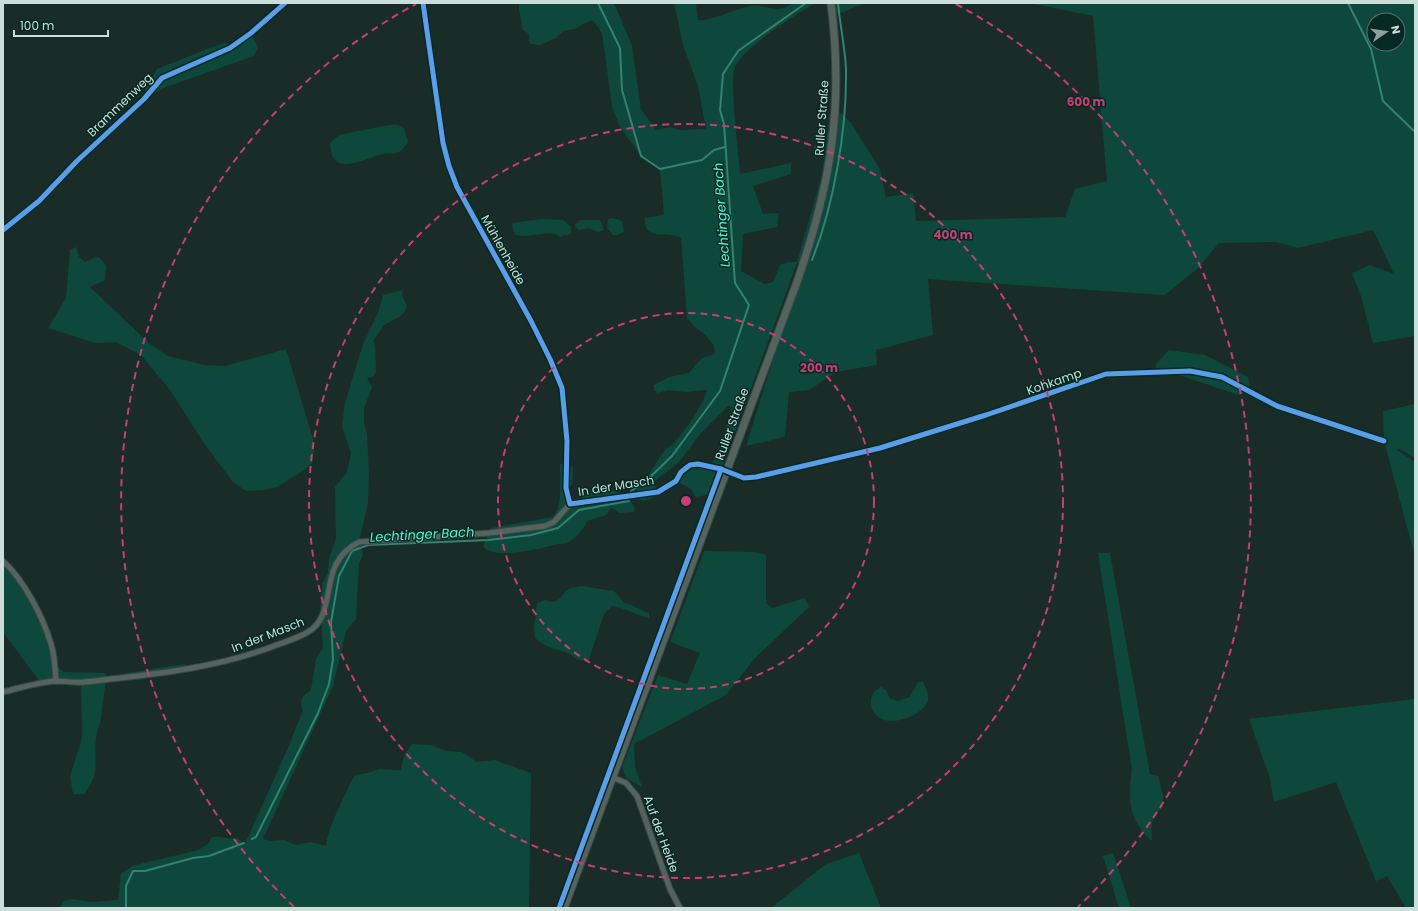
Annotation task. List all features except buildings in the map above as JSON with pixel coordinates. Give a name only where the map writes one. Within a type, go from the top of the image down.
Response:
[{"type":"main road","name":"Ruller Straße","points":[[564,908],[803,263],[826,182],[836,108],[836,53],[831,3]]},
{"type":"street","name":"Brammenweg","points":[[3,230],[39,201],[77,161],[144,99],[162,78],[230,48],[251,33],[285,3]]},
{"type":"street","name":"Mühlenheide","points":[[423,3],[443,144],[449,166],[464,201],[537,334],[550,359],[562,388],[567,441],[566,488],[570,504]]},
{"type":"street","name":"Kohkamp","points":[[727,471],[744,478],[756,477],[880,448],[986,415],[1106,374],[1190,371],[1222,377],[1277,406],[1384,441]]},
{"type":"street","name":"In der Masch","points":[[3,692],[56,681],[88,682],[194,668],[245,657],[306,633],[316,627],[321,620],[331,571],[344,553],[359,542],[489,533],[545,526],[554,522],[570,504],[658,492],[676,481],[681,472],[690,465],[698,464],[727,471]]},
{"type":"street","points":[[3,561],[10,568],[28,594],[45,628],[51,644],[56,681]]},
{"type":"street","name":"Auf der Heide","points":[[612,777],[626,783],[637,796],[670,888],[680,908]]},
{"type":"green space","points":[[519,3],[614,3],[632,46],[641,109],[656,130],[670,127],[679,130],[706,129],[698,86],[683,45],[674,3],[696,3],[698,20],[702,20],[750,6],[782,9],[792,3],[816,3],[759,41],[740,59],[733,74],[740,174],[791,163],[791,174],[753,186],[763,214],[779,213],[777,227],[743,234],[741,271],[765,284],[773,282],[780,265],[788,262],[797,262],[822,175],[830,114],[836,109],[851,123],[880,169],[886,197],[913,193],[916,221],[1065,217],[1075,189],[1107,181],[1093,16],[1030,3],[1415,3],[1415,336],[1373,343],[1362,299],[1352,273],[1370,265],[1394,274],[1373,230],[1298,248],[1276,242],[1219,243],[1198,268],[1165,295],[928,279],[933,335],[876,350],[877,365],[836,372],[809,390],[789,392],[785,437],[746,446],[803,263],[797,263],[712,494],[695,497],[691,489],[676,481],[690,465],[711,466],[723,437],[732,407],[728,406],[699,435],[680,461],[654,482],[658,492],[656,495],[648,500],[638,500],[635,498],[637,488],[650,473],[665,450],[675,442],[689,424],[702,403],[707,390],[686,392],[668,390],[658,393],[654,390],[654,385],[669,377],[689,373],[702,358],[715,354],[714,345],[692,324],[687,317],[681,238],[653,233],[648,231],[646,226],[645,218],[664,215],[660,169],[641,156],[620,127],[612,106],[602,33],[593,20],[575,29],[563,31],[556,38],[540,45],[530,44],[529,34],[523,30]]},
{"type":"green space","points":[[831,3],[865,3],[833,16]]},
{"type":"green space","points":[[251,33],[258,47],[254,56],[163,88],[144,99],[146,87],[157,69],[215,46],[225,43],[233,46]]},
{"type":"green space","points":[[388,125],[398,125],[404,128],[408,142],[398,153],[379,155],[355,163],[347,164],[335,160],[330,143],[339,135]]},
{"type":"green space","points":[[613,218],[622,222],[624,231],[618,235],[613,235],[607,228],[608,219]]},
{"type":"green space","points":[[541,219],[563,220],[571,227],[571,233],[567,236],[564,235],[561,237],[551,233],[522,236],[516,235],[513,230],[512,223]]},
{"type":"green space","points":[[581,220],[600,220],[604,230],[598,232],[589,228],[579,230],[574,225]]},
{"type":"green space","points":[[76,247],[79,257],[85,262],[96,257],[100,258],[106,266],[105,280],[90,287],[150,344],[168,356],[204,365],[225,366],[286,349],[313,439],[314,449],[312,463],[303,471],[277,487],[264,490],[246,491],[233,482],[203,442],[170,390],[141,355],[116,342],[95,343],[48,328],[66,298],[70,250]]},
{"type":"green space","points":[[403,290],[402,295],[407,306],[404,313],[384,325],[373,341],[375,346],[376,372],[373,377],[367,378],[372,387],[364,408],[369,472],[368,503],[359,542],[363,555],[359,563],[356,619],[346,631],[333,686],[263,839],[271,841],[284,840],[296,845],[310,842],[326,846],[334,818],[355,775],[368,773],[379,769],[401,770],[404,756],[412,744],[431,745],[446,751],[462,752],[477,762],[495,760],[531,773],[529,908],[59,908],[64,901],[72,899],[92,902],[118,900],[121,874],[132,866],[198,850],[208,844],[212,837],[231,839],[237,838],[245,844],[287,750],[303,710],[301,704],[302,698],[311,690],[316,659],[323,648],[321,620],[312,626],[317,620],[320,611],[322,585],[328,572],[329,559],[336,538],[335,487],[347,472],[351,453],[342,426],[345,403],[363,344],[378,313],[383,295]]},
{"type":"green space","points":[[1169,350],[1205,355],[1248,377],[1250,385],[1248,391],[1239,395],[1170,372],[1156,372],[1156,364]]},
{"type":"green space","points":[[1415,404],[1415,458],[1398,448],[1397,450],[1415,462],[1415,557],[1384,441],[1383,411]]},
{"type":"green space","points":[[567,462],[573,468],[572,485],[566,488],[570,503],[580,502],[582,496],[598,492],[619,492],[630,501],[635,509],[633,512],[620,513],[611,508],[607,515],[587,521],[579,533],[565,544],[507,553],[497,553],[488,550],[483,546],[491,528],[553,517],[560,499],[560,464]]},
{"type":"green space","points":[[704,551],[754,552],[766,555],[766,603],[772,608],[805,598],[809,607],[755,658],[726,695],[634,744],[635,767],[642,787],[626,778],[622,767],[658,675],[687,684],[700,653],[670,642]]},
{"type":"green space","points":[[1098,553],[1110,553],[1150,774],[1158,776],[1163,795],[1163,807],[1152,822],[1152,841],[1138,826],[1134,818],[1130,800],[1130,780],[1132,770]]},
{"type":"green space","points":[[3,561],[28,594],[45,628],[54,664],[64,672],[104,673],[108,676],[184,664],[194,668],[107,679],[101,719],[96,738],[95,773],[90,786],[84,794],[73,794],[70,776],[82,738],[81,683],[41,683],[3,632]]},
{"type":"green space","points":[[581,586],[614,591],[624,603],[649,613],[649,618],[612,606],[604,614],[589,659],[586,660],[580,660],[572,655],[548,646],[535,638],[534,629],[537,603],[545,600],[550,602],[557,601],[569,589]]},
{"type":"green space","points":[[918,682],[923,682],[927,691],[928,700],[925,706],[918,712],[910,717],[890,721],[881,719],[874,713],[871,701],[876,690],[881,687],[886,690],[890,699],[898,701],[910,697]]},
{"type":"green space","points":[[1415,699],[1415,908],[1406,908],[1387,876],[1376,881],[1336,782],[1274,802],[1270,778],[1249,719]]},
{"type":"green space","points":[[859,853],[881,908],[771,908],[826,864]]},
{"type":"green space","points":[[1113,853],[1131,908],[1119,908],[1103,856]]},
{"type":"waterway","name":"Lechtinger Bach","points":[[598,3],[620,48],[622,90],[641,156],[660,169],[702,160],[714,150],[725,147]]},
{"type":"waterway","name":"Lechtinger Bach","points":[[631,491],[643,484],[672,456],[720,391],[749,305],[735,283],[724,124],[720,110],[723,74],[738,51],[806,3]]},
{"type":"waterway","points":[[812,260],[820,238],[833,191],[838,166],[844,116],[846,69],[838,3]]},
{"type":"waterway","points":[[1348,3],[1371,49],[1383,101],[1415,132]]},
{"type":"waterway","name":"Lechtinger Bach","points":[[252,839],[256,837],[318,713],[329,684],[333,659],[331,622],[339,576],[352,551],[368,545],[489,540],[531,535],[558,528],[579,510],[629,501]]},
{"type":"waterway","name":"Lechtinger Bach","points":[[122,908],[126,908],[126,886],[133,871],[145,871],[193,858],[209,856],[244,843]]},
{"type":"cycle path","points":[[3,230],[39,201],[77,161],[144,99],[162,78],[230,48],[251,33],[285,3]]},
{"type":"cycle path","points":[[423,3],[443,143],[449,166],[457,187],[531,321],[550,359],[562,388],[567,441],[566,488],[570,504],[658,492],[676,481],[681,472],[690,465],[698,464],[721,469],[744,478],[756,477],[880,448],[986,415],[1106,374],[1190,371],[1222,377],[1277,406],[1384,441]]},
{"type":"cycle path","points":[[559,908],[721,469]]}]
